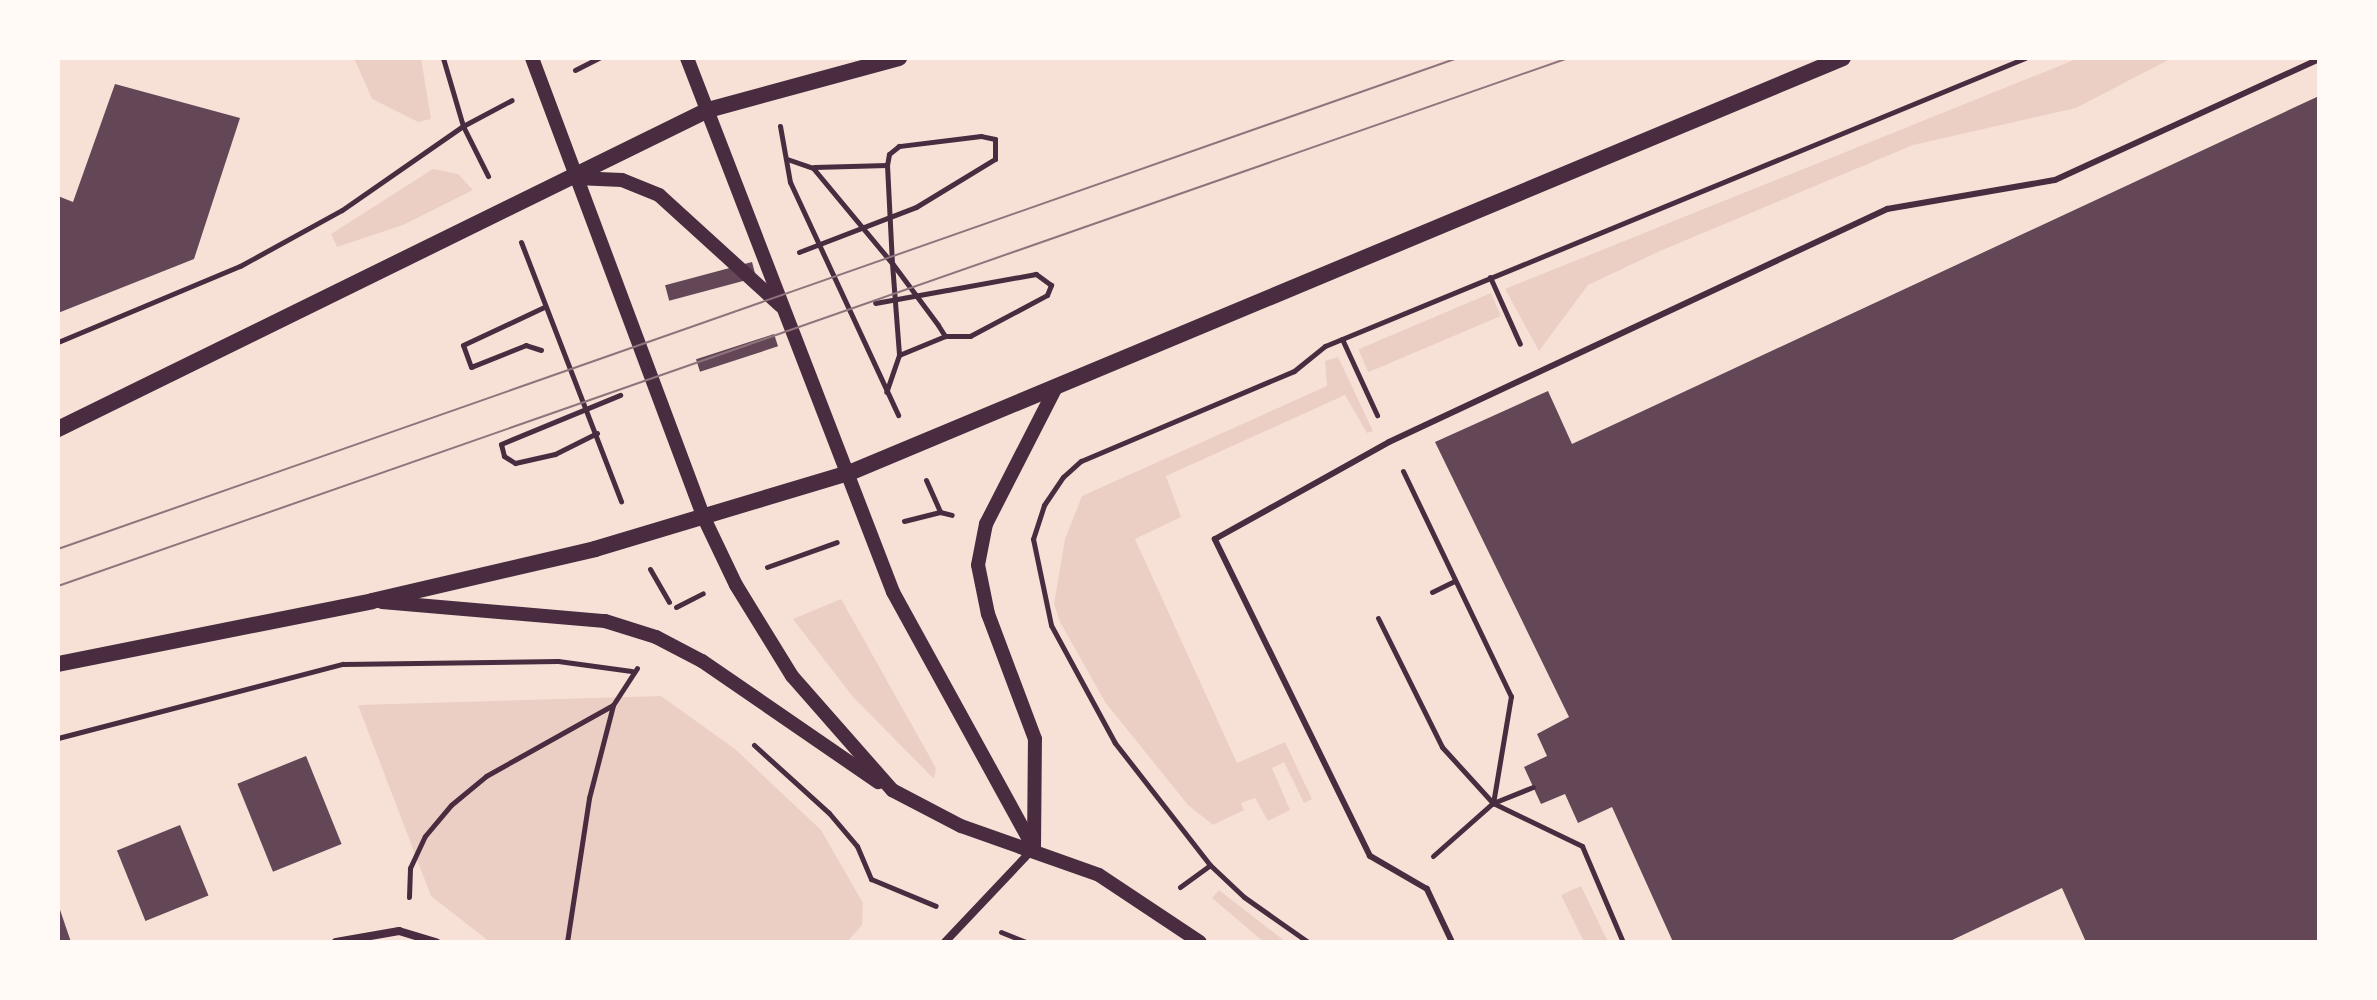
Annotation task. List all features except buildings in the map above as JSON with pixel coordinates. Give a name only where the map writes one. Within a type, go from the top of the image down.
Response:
[{"type":"main road","points":[[58,429],[504,210],[576,178],[708,110],[772,90],[899,58]]},
{"type":"main road","points":[[58,664],[372,601],[634,539],[849,473],[1843,58]]},
{"type":"street","points":[[532,58],[704,518],[736,585],[792,676],[892,790]]},
{"type":"street","points":[[687,58],[893,592],[1034,849]]},
{"type":"street","points":[[576,178],[622,180],[659,195],[786,311]]},
{"type":"street","points":[[945,942],[1034,849],[1035,739],[988,614],[978,565],[986,524],[1056,387]]},
{"type":"street","points":[[372,601],[605,621],[656,637],[702,661],[892,790],[961,826],[1034,849],[1099,875],[1200,942]]},
{"type":"street","points":[[336,942],[399,931],[436,942]]},
{"type":"lane","points":[[1452,942],[1427,889],[1370,856],[1215,539],[1389,442],[1887,209],[2055,180],[2319,59]]},
{"type":"path","points":[[443,58],[463,126],[504,210],[597,433],[634,539],[672,608]]},
{"type":"path","points":[[1308,942],[1244,897],[1210,865],[1115,743],[1051,625],[1033,539],[1044,505],[1081,461],[1294,371],[1325,346],[2025,58]]},
{"type":"path","points":[[772,90],[790,182],[940,512]]},
{"type":"path","points":[[58,342],[252,259],[342,210],[463,126]]},
{"type":"path","points":[[792,255],[916,207],[995,159],[995,139],[981,136],[899,146],[889,154],[887,165],[892,263],[899,355],[886,392]]},
{"type":"path","points":[[787,159],[813,168],[887,165]]},
{"type":"path","points":[[813,168],[892,263],[945,336]]},
{"type":"path","points":[[875,303],[1036,274],[1051,285],[1047,295],[970,336],[945,336],[899,355]]},
{"type":"path","points":[[541,350],[526,345],[471,367],[463,345],[544,307]]},
{"type":"path","points":[[1342,339],[1511,696],[1493,803]]},
{"type":"path","points":[[597,433],[555,454],[515,463],[504,456],[501,444],[625,393]]},
{"type":"path","points":[[1432,592],[1455,581]]},
{"type":"path","points":[[1378,618],[1442,747],[1493,803],[1582,846],[1623,942]]},
{"type":"path","points":[[58,738],[343,664],[558,661],[646,675]]},
{"type":"path","points":[[567,942],[589,798],[613,705],[634,672]]},
{"type":"path","points":[[409,897],[410,868],[425,836],[451,805],[486,776],[613,705]]},
{"type":"path","points":[[745,738],[829,813],[857,846],[871,879],[1026,942]]},
{"type":"path","points":[[1408,878],[1493,803],[1533,787]]},
{"type":"shaded area","points":[[354,58],[421,58],[431,119],[418,122],[372,99]]},
{"type":"shaded area","points":[[2079,58],[2172,58],[2076,108],[1913,145],[1660,251],[1588,285],[1539,351],[1505,289]]},
{"type":"shaded area","points":[[433,169],[458,174],[473,190],[403,225],[337,247],[331,234]]},
{"type":"shaded area","points":[[1491,293],[1501,316],[1368,372],[1358,349]]},
{"type":"shaded area","points":[[1338,357],[1373,431],[1367,433],[1345,395],[1166,476],[1181,517],[1135,539],[1237,763],[1285,742],[1312,799],[1304,803],[1284,762],[1272,768],[1290,810],[1268,821],[1255,798],[1241,803],[1244,810],[1213,825],[1188,805],[1105,702],[1060,622],[1054,604],[1065,539],[1082,496],[1327,386],[1325,361]]},
{"type":"shaded area","points":[[841,599],[936,768],[934,779],[853,697],[793,619]]},
{"type":"shaded area","points":[[661,696],[735,749],[821,830],[863,903],[862,925],[847,942],[490,942],[431,896],[358,705]]},
{"type":"shaded area","points":[[1581,886],[1608,942],[1584,942],[1561,895]]},
{"type":"shaded area","points":[[1219,890],[1286,942],[1264,942],[1212,898]]},
{"type":"tram line","points":[[58,549],[1458,58]]},
{"type":"tram line","points":[[58,586],[1568,58]]}]
